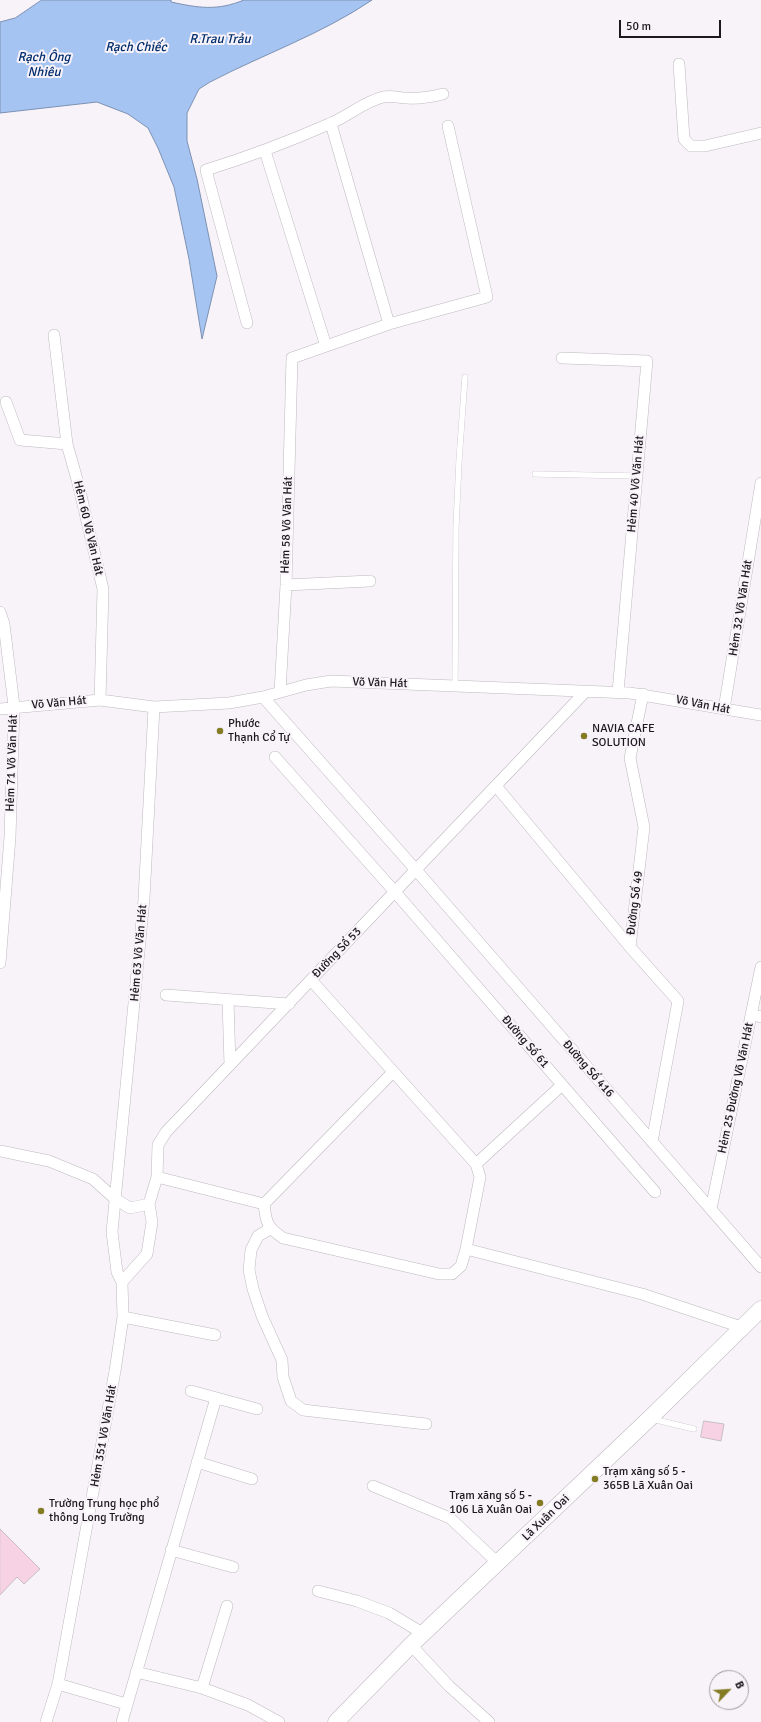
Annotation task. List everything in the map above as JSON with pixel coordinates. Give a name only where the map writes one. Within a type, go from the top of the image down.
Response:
[{"type":"main road","name":"Lã Xuân Oai","points":[[336,1722],[412,1645],[499,1564],[742,1327],[759,1313]]},
{"type":"street","points":[[679,64],[684,139],[687,143],[691,146],[705,146],[761,133]]},
{"type":"street","points":[[247,323],[206,170],[265,151],[331,124],[370,102],[394,95],[404,98],[416,98],[443,94]]},
{"type":"street","points":[[331,124],[389,324]]},
{"type":"street","points":[[265,151],[326,346],[389,324],[487,297],[448,126]]},
{"type":"street","name":"Hẻm 60 Võ Văn Hát","points":[[54,334],[66,444],[78,483],[103,589],[100,700]]},
{"type":"street","name":"Hẻm 58 Võ Văn Hát","points":[[280,692],[286,585],[292,358],[326,346]]},
{"type":"street","name":"Hẻm 40 Võ Văn Hát","points":[[562,358],[647,361],[618,692]]},
{"type":"street","points":[[6,402],[20,440],[66,444]]},
{"type":"street","name":"Hẻm 32 Võ Văn Hát","points":[[724,709],[761,483]]},
{"type":"street","points":[[286,585],[370,581]]},
{"type":"street","name":"Hẻm 71 Võ Văn Hát","points":[[0,612],[4,624],[14,706],[10,837],[0,963]]},
{"type":"street","name":"Võ Văn Hát","points":[[0,709],[14,706],[100,700],[154,707],[229,703],[263,697],[306,685],[331,681],[618,692],[643,694],[761,715]]},
{"type":"street","name":"Đường Số 53","points":[[149,1204],[157,1177],[158,1145],[166,1132],[586,691]]},
{"type":"street","name":"Đường Số 49","points":[[643,694],[630,758],[644,827],[630,947],[678,1001],[652,1142]]},
{"type":"street","name":"Đường Số 416","points":[[263,697],[761,1266]]},
{"type":"street","name":"Hẻm 63 Võ Văn Hát","points":[[122,1282],[117,1272],[112,1232],[114,1198],[144,899],[154,707]]},
{"type":"street","name":"Đường Số 61","points":[[275,757],[395,892],[655,1192]]},
{"type":"street","points":[[496,786],[630,947]]},
{"type":"street","name":"Hẻm 25 Đường Võ Văn Hát","points":[[711,1209],[756,1016],[761,967]]},
{"type":"street","points":[[311,980],[476,1164],[480,1177],[466,1249],[461,1266],[452,1274],[439,1274],[283,1238],[270,1230],[265,1216],[264,1204],[393,1072]]},
{"type":"street","points":[[166,995],[289,1004]]},
{"type":"street","points":[[228,1000],[230,1065]]},
{"type":"street","points":[[476,1164],[562,1085]]},
{"type":"street","points":[[0,1151],[50,1161],[93,1179],[114,1198],[130,1208],[149,1204],[152,1222],[147,1254],[122,1282]]},
{"type":"street","points":[[157,1177],[264,1204]]},
{"type":"street","points":[[270,1230],[258,1236],[251,1250],[249,1270],[253,1289],[262,1316],[282,1360],[283,1377],[291,1401],[303,1410],[426,1424]]},
{"type":"street","points":[[466,1249],[642,1294],[742,1327]]},
{"type":"street","name":"Hẻm 351 Võ Văn Hát","points":[[46,1722],[58,1684],[115,1371],[123,1317],[122,1282]]},
{"type":"street","points":[[123,1317],[215,1334]]},
{"type":"street","points":[[191,1391],[257,1410]]},
{"type":"street","points":[[122,1722],[216,1398]]},
{"type":"street","points":[[197,1462],[252,1479]]},
{"type":"street","points":[[374,1486],[450,1518],[499,1564]]},
{"type":"street","points":[[171,1550],[233,1567]]},
{"type":"street","points":[[318,1591],[357,1601],[390,1613],[424,1634]]},
{"type":"street","points":[[202,1688],[227,1606]]},
{"type":"street","points":[[412,1645],[449,1686],[489,1722]]},
{"type":"street","points":[[136,1672],[202,1688],[248,1705],[278,1722]]},
{"type":"street","points":[[58,1684],[126,1704]]},
{"type":"lane","points":[[455,686],[456,527],[465,377]]},
{"type":"lane","points":[[534,474],[636,476]]},
{"type":"lane","points":[[650,1418],[694,1429]]},
{"type":"water","points":[[42,0],[171,0],[171,2],[199,7],[216,7],[225,6],[244,0],[372,0],[313,34],[230,72],[199,89],[187,113],[187,141],[197,179],[217,276],[202,339],[189,259],[174,187],[148,128],[128,114],[97,102],[0,113],[0,22],[15,18]]},
{"type":"building","points":[[704,1421],[724,1424],[721,1441],[701,1437]]},
{"type":"building","points":[[0,1529],[40,1569],[24,1584],[17,1577],[0,1595]]},
{"type":"place","name":"Phước Thạnh Cổ Tự","points":[[220,731]]},
{"type":"place","name":"NAVIA CAFE SOLUTION","points":[[584,736]]},
{"type":"place","name":"Trạm xăng số 5 - 365B Lã Xuân Oai","points":[[595,1479]]},
{"type":"place","name":"Trạm xăng số 5 - 106 Lã Xuân Oai","points":[[540,1503]]},
{"type":"place","name":"Trường Trung học phổ thông Long Trường","points":[[41,1511]]},
{"type":"water label","name":"R.Trau Trảu","points":[[220,40]]},
{"type":"water label","name":"Rạch Chiếc","points":[[136,48]]},
{"type":"water label","name":"Rạch Ông Nhiêu","points":[[44,66]]}]
